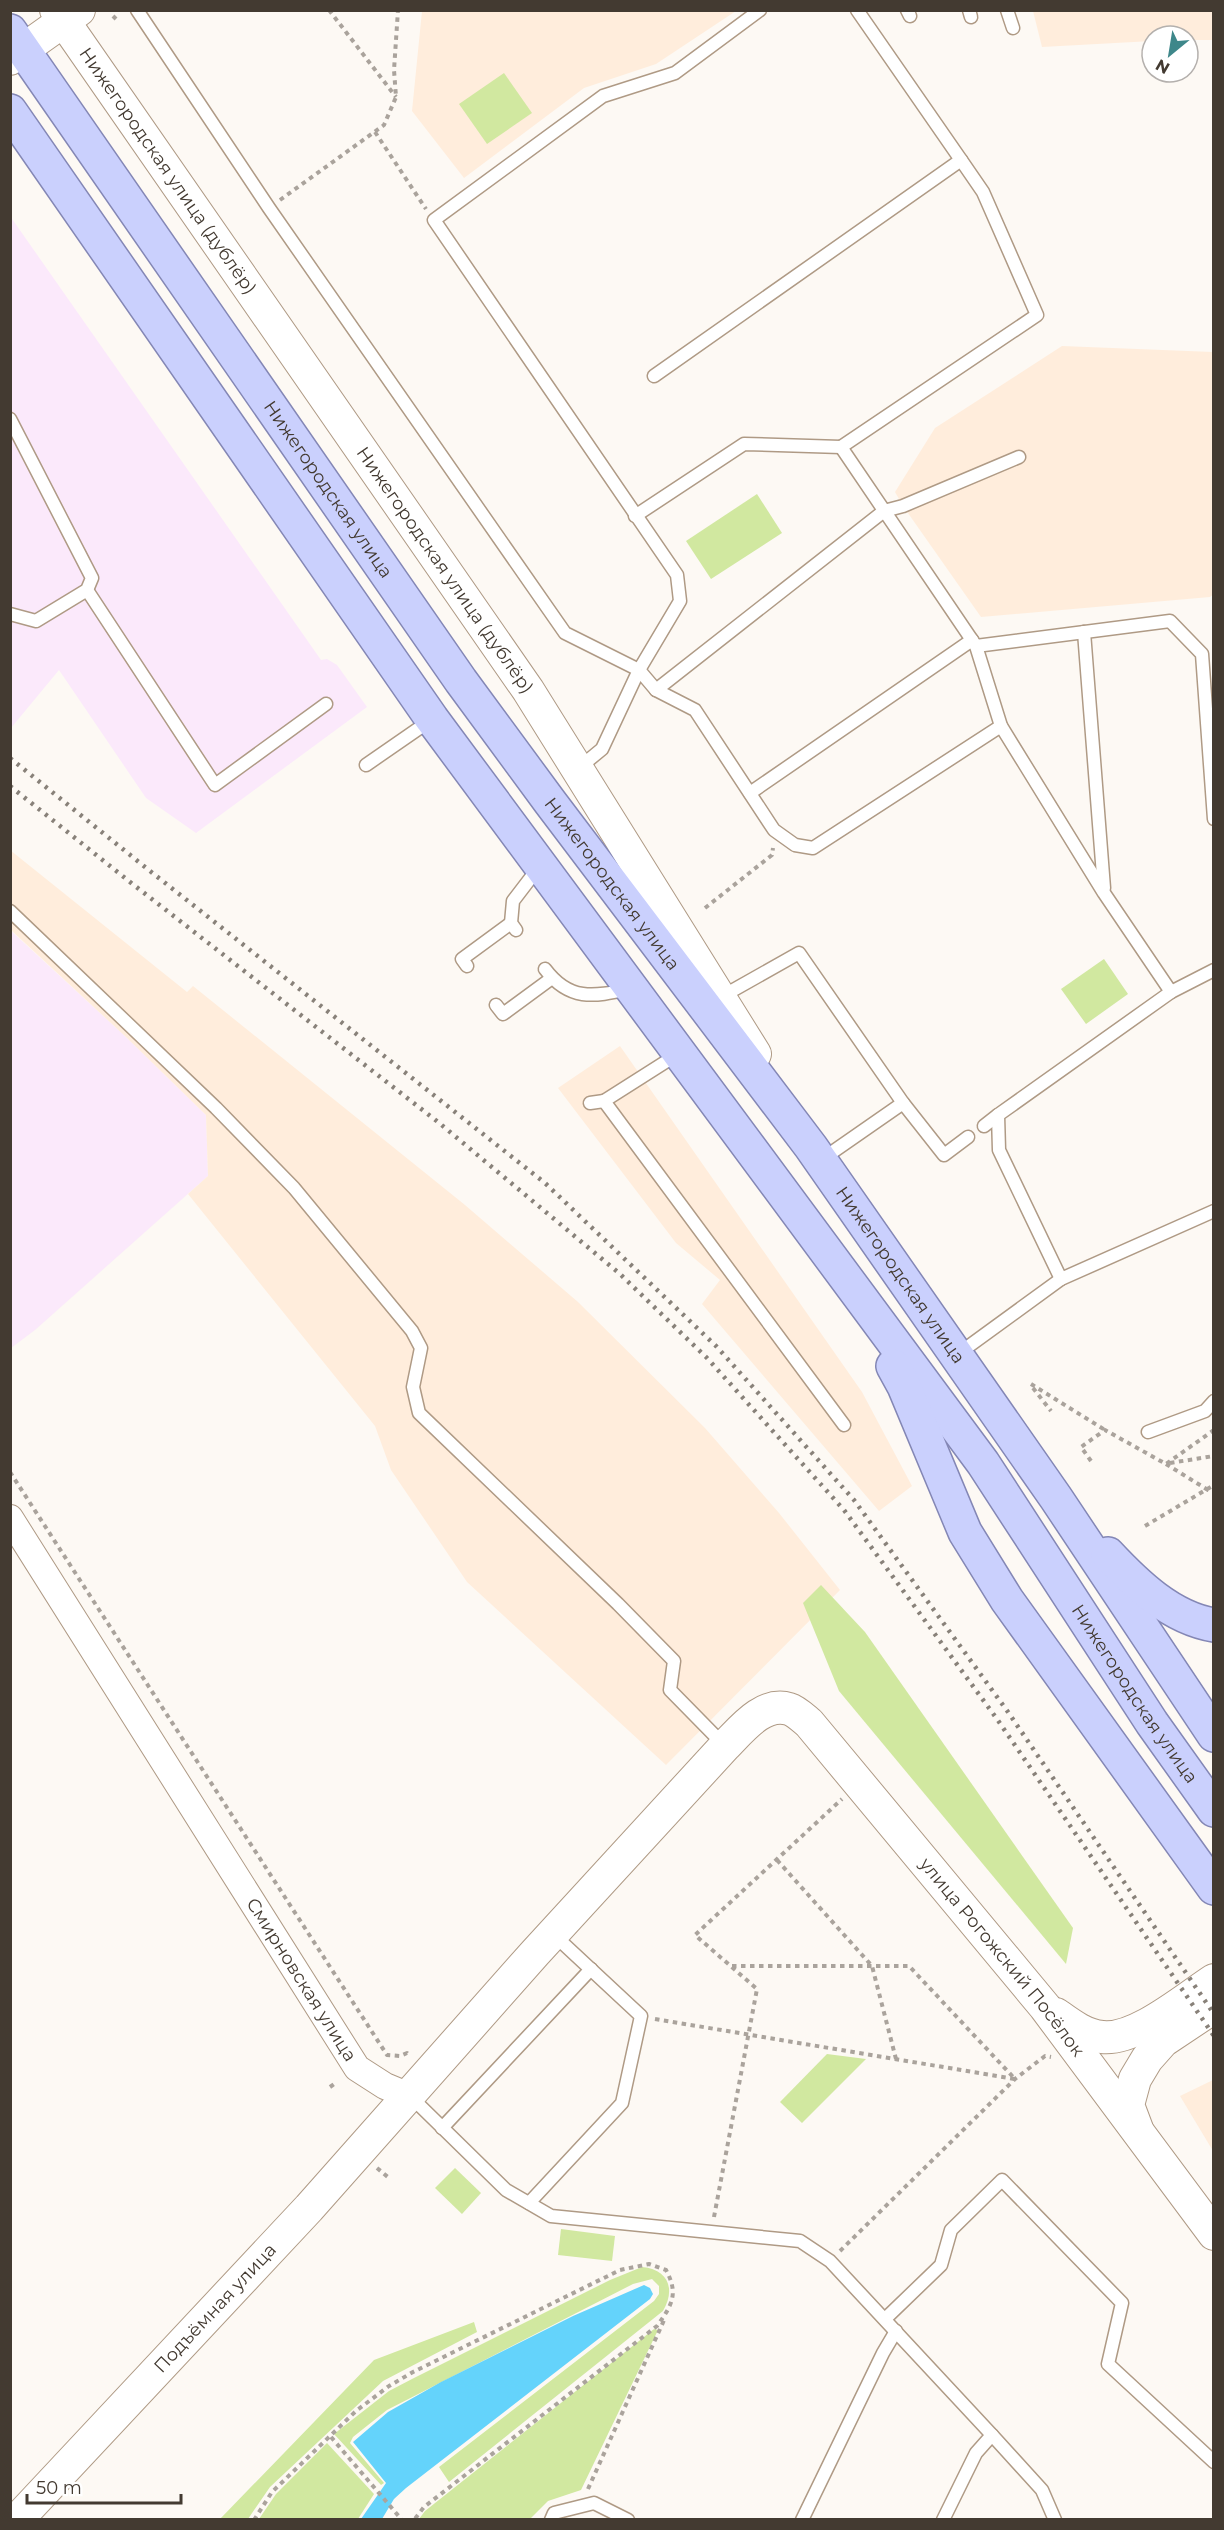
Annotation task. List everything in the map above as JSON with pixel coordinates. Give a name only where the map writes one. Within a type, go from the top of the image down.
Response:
[{"type":"main road","name":"Нижегородская улица","points":[[15,47],[461,681],[549,802],[816,1154],[1056,1498],[1214,1735]]},
{"type":"main road","name":"Нижегородская улица","points":[[10,111],[432,719],[983,1463],[1152,1722],[1214,1810]]},
{"type":"main road","points":[[842,1272],[904,1386],[965,1532],[1007,1600],[1214,1888]]},
{"type":"main road","points":[[1056,1498],[1122,1570],[1170,1609],[1198,1623],[1214,1625]]},
{"type":"street","points":[[15,47],[67,14]]},
{"type":"street","name":"Нижегородская улица (дублёр)","points":[[67,14],[522,680],[722,997],[816,1154]]},
{"type":"street","name":"Смирновская улица","points":[[10,1518],[357,2068],[385,2086],[409,2096]]},
{"type":"street","name":"улица Рогожский Посёлок","points":[[725,1746],[749,1721],[767,1710],[789,1709],[809,1723],[1045,2007],[1214,2234]]},
{"type":"street","points":[[409,2096],[725,1746]]},
{"type":"street","points":[[1045,2007],[1085,2033],[1103,2038],[1113,2037],[1127,2034],[1150,2022],[1214,1980]]},
{"type":"street","points":[[1139,2133],[1128,2105],[1135,2079],[1147,2059],[1163,2041],[1214,2007]]},
{"type":"street","name":"Подъёмная улица","points":[[17,2520],[309,2208],[409,2096]]},
{"type":"lane","points":[[137,10],[269,208],[565,633],[639,670],[656,690],[695,710],[774,830],[795,845],[813,848],[1001,726]]},
{"type":"lane","points":[[578,769],[602,749],[639,670],[680,601],[677,575],[434,220],[603,96],[675,73],[760,10]]},
{"type":"lane","points":[[635,516],[744,444],[841,447],[1036,315],[983,192],[857,10]]},
{"type":"lane","points":[[1007,10],[1012,28]]},
{"type":"lane","points":[[654,376],[961,160]]},
{"type":"lane","points":[[10,419],[92,578],[87,590],[36,621],[10,614]]},
{"type":"lane","points":[[841,447],[974,643],[1001,726],[1104,893],[1171,992]]},
{"type":"lane","points":[[656,690],[884,510],[903,506],[1019,457]]},
{"type":"lane","points":[[87,590],[215,785],[326,704]]},
{"type":"lane","points":[[750,793],[974,643],[1170,621],[1202,654],[1214,819]]},
{"type":"lane","points":[[1084,632],[1104,893]]},
{"type":"lane","points":[[366,765],[432,719]]},
{"type":"lane","points":[[467,966],[462,958],[488,945],[513,926],[513,901],[539,866]]},
{"type":"lane","points":[[10,911],[216,1107],[294,1188],[412,1331],[421,1348],[413,1387],[419,1413],[618,1604],[674,1661],[670,1690],[725,1746]]},
{"type":"lane","points":[[722,997],[799,953],[903,1103],[944,1155],[968,1137]]},
{"type":"lane","points":[[984,1126],[1171,992],[1214,970]]},
{"type":"lane","points":[[496,1005],[504,1014],[523,992],[548,974],[572,993],[600,996],[632,989]]},
{"type":"lane","points":[[590,1103],[604,1101],[680,1053]]},
{"type":"lane","points":[[604,1101],[844,1425]]},
{"type":"lane","points":[[816,1154],[903,1103]]},
{"type":"lane","points":[[998,1115],[999,1150],[1061,1279]]},
{"type":"lane","points":[[957,1354],[1061,1279],[1214,1211]]},
{"type":"lane","points":[[1148,1432],[1205,1411],[1214,1401]]},
{"type":"lane","points":[[529,2203],[622,2103],[641,2016],[553,1934]]},
{"type":"lane","points":[[442,2128],[591,1970]]},
{"type":"lane","points":[[409,2096],[506,2190],[551,2216],[800,2241],[830,2261],[992,2435],[1042,2490],[1055,2520]]},
{"type":"lane","points":[[885,2319],[941,2265],[951,2230],[1002,2180],[1122,2303],[1108,2364],[1214,2462]]},
{"type":"lane","points":[[802,2520],[883,2353],[896,2331]]},
{"type":"lane","points":[[943,2520],[976,2453],[992,2435]]},
{"type":"lane","points":[[551,2520],[554,2513],[594,2503],[628,2520]]},
{"type":"path","points":[[329,10],[396,97]]},
{"type":"path","points":[[269,208],[384,125],[396,97],[394,70],[398,10]]},
{"type":"path","points":[[375,132],[434,220]]},
{"type":"path","points":[[705,908],[772,855],[774,830]]},
{"type":"path","points":[[1051,1411],[1031,1384],[1105,1430]]},
{"type":"path","points":[[1081,1447],[1091,1461]]},
{"type":"path","points":[[1211,1490],[1166,1464],[1214,1456]]},
{"type":"path","points":[[10,1472],[387,2055],[400,2056],[407,2053],[413,2059]]},
{"type":"path","points":[[1145,1526],[1211,1490],[1214,1485]]},
{"type":"path","points":[[711,2232],[757,1989],[695,1935],[847,1795]]},
{"type":"path","points":[[777,1860],[872,1966],[896,2059]]},
{"type":"path","points":[[731,1966],[909,1966],[1015,2079]]},
{"type":"path","points":[[641,2016],[1015,2079]]},
{"type":"path","points":[[830,2261],[1015,2079],[1045,2056],[1061,2058]]},
{"type":"path","points":[[330,2087],[337,2082]]},
{"type":"path","points":[[254,2520],[272,2492],[356,2411],[389,2386],[620,2270],[649,2264],[666,2270],[674,2284],[674,2294],[587,2490],[594,2503]]},
{"type":"path","points":[[414,2520],[424,2507],[657,2326],[668,2311]]},
{"type":"path","points":[[331,2437],[402,2520]]},
{"type":"shaded area","points":[[422,11],[736,11],[656,64],[584,88],[464,178],[412,111]]},
{"type":"shaded area","points":[[1033,11],[1213,11],[1213,40],[1200,40],[1200,24],[1140,24],[1140,42],[1042,47]]},
{"type":"shaded area","points":[[10,216],[321,660],[327,659],[337,665],[367,707],[196,833],[146,798],[59,670],[11,728]]},
{"type":"shaded area","points":[[1062,346],[1213,352],[1214,594],[1210,597],[981,617],[903,506],[895,492],[935,428]]},
{"type":"shaded area","points":[[10,850],[187,992],[193,986],[465,1205],[578,1302],[705,1428],[779,1513],[840,1590],[666,1765],[467,1582],[391,1470],[375,1426],[188,1194],[208,1176],[206,1115],[11,930]]},
{"type":"shaded area","points":[[10,930],[126,1037],[206,1115],[208,1176],[35,1330],[11,1348]]},
{"type":"shaded area","points":[[620,1046],[862,1392],[912,1486],[879,1511],[702,1304],[720,1280],[676,1243],[558,1088]]},
{"type":"shaded area","points":[[1213,2080],[1213,2151],[1180,2096]]},
{"type":"green space","points":[[504,73],[532,113],[487,144],[459,104]]},
{"type":"green space","points":[[757,494],[782,533],[711,579],[686,541]]},
{"type":"green space","points":[[1104,959],[1128,994],[1086,1024],[1061,989]]},
{"type":"green space","points":[[821,1585],[865,1632],[1073,1928],[1066,1964],[839,1691],[803,1603]]},
{"type":"green space","points":[[827,2054],[866,2059],[802,2123],[780,2102]]},
{"type":"green space","points":[[455,2168],[481,2193],[462,2214],[435,2188]]},
{"type":"green space","points":[[561,2229],[615,2236],[612,2261],[558,2255]]},
{"type":"green space","points":[[642,2267],[658,2272],[667,2281],[669,2295],[663,2311],[449,2482],[439,2467],[654,2301],[659,2294],[659,2286],[652,2279],[633,2284],[387,2410],[353,2437],[350,2443],[384,2483],[381,2485],[334,2434],[389,2391],[610,2280]]},
{"type":"green space","points":[[474,2322],[477,2332],[383,2381],[270,2487],[248,2519],[220,2519],[374,2360]]},
{"type":"green space","points":[[654,2329],[658,2330],[581,2490],[548,2501],[530,2519],[419,2519],[425,2511]]},
{"type":"green space","points":[[327,2443],[374,2494],[358,2519],[259,2519],[276,2494]]},
{"type":"water","points":[[644,2285],[650,2288],[653,2294],[650,2299],[406,2488],[394,2499],[382,2519],[361,2519],[386,2483],[353,2442],[388,2412],[441,2382],[573,2316]]},
{"type":"railway","points":[[10,758],[545,1183],[716,1346],[854,1500],[1008,1712],[1214,2014]]},
{"type":"railway","points":[[10,786],[438,1122],[620,1274],[707,1358],[844,1510],[997,1719],[1214,2036]]}]
